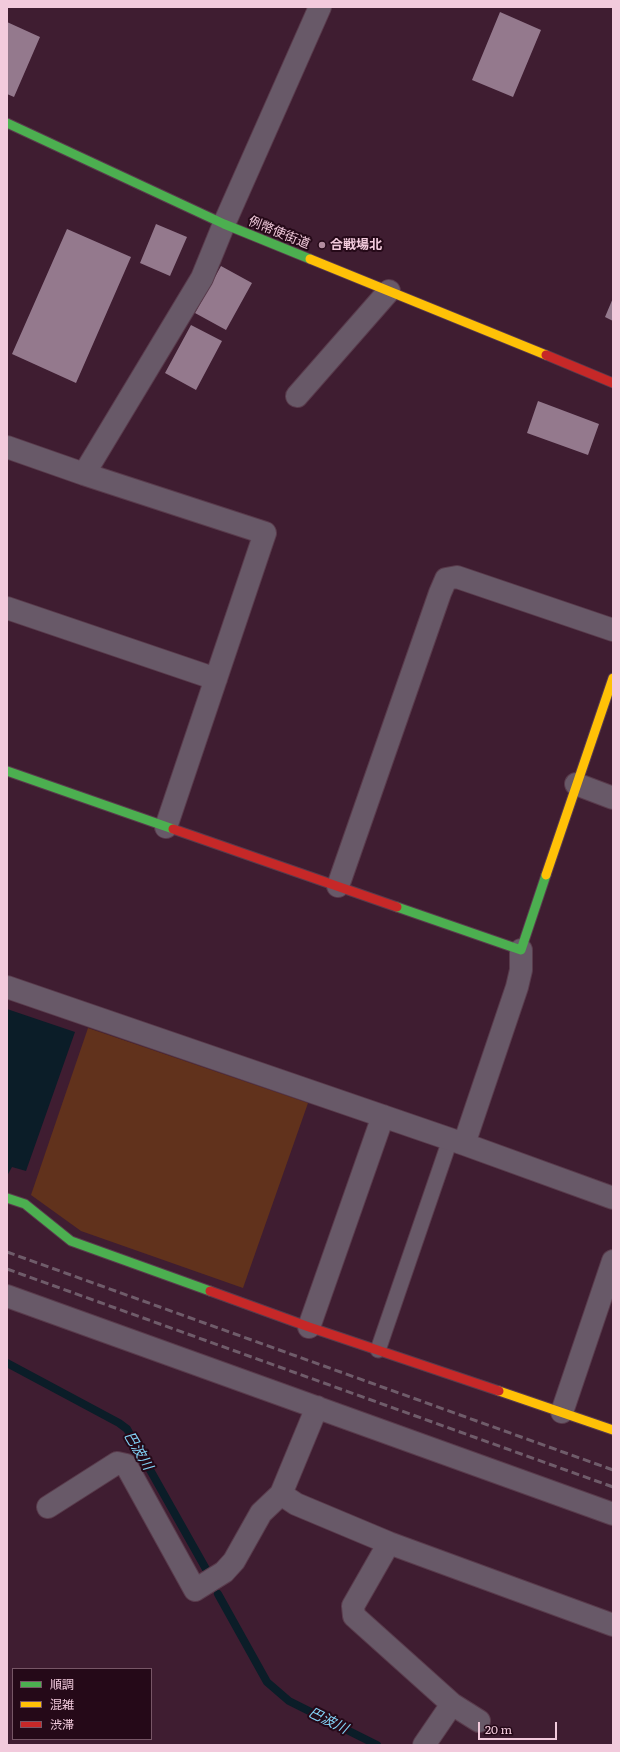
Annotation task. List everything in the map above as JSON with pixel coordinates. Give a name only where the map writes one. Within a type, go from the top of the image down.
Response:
[{"type":"street","points":[[84,474],[202,278],[224,224],[320,7]]},
{"type":"street","name":"例幣使街道","points":[[7,123],[224,224],[613,383]]},
{"type":"street","points":[[297,396],[389,291]]},
{"type":"street","points":[[7,447],[84,474],[265,533],[166,827]]},
{"type":"street","points":[[338,886],[437,600],[446,579],[458,577],[613,630]]},
{"type":"street","points":[[7,608],[216,679]]},
{"type":"street","points":[[457,1142],[517,987],[521,970],[521,950],[613,678]]},
{"type":"street","points":[[7,771],[521,950]]},
{"type":"street","points":[[576,784],[613,798]]},
{"type":"street","points":[[7,987],[383,1116],[613,1198]]},
{"type":"street","points":[[309,1327],[383,1116]]},
{"type":"street","points":[[7,1198],[24,1204],[72,1241],[309,1327],[613,1430]]},
{"type":"street","points":[[562,1412],[613,1261]]},
{"type":"street","points":[[7,1296],[613,1514]]},
{"type":"street","points":[[48,1508],[117,1463],[126,1465],[195,1590],[224,1572],[229,1567],[234,1561],[261,1513],[281,1494],[317,1407]]},
{"type":"street","points":[[281,1494],[296,1504],[389,1543],[613,1625]]},
{"type":"street","points":[[389,1543],[353,1606],[354,1616],[452,1704],[479,1721]]},
{"type":"street","points":[[424,1745],[452,1704]]},
{"type":"lane","points":[[378,1350],[457,1142]]},
{"type":"shaded area","points":[[88,1028],[308,1103],[243,1288],[81,1231],[31,1195]]},
{"type":"water","points":[[7,1009],[75,1032],[26,1171],[12,1167],[7,1176]]},
{"type":"building","points":[[500,12],[541,30],[513,97],[472,80]]},
{"type":"building","points":[[7,22],[40,37],[14,97],[7,94]]},
{"type":"building","points":[[156,224],[187,237],[170,276],[140,263]]},
{"type":"building","points":[[67,229],[131,257],[76,383],[12,354]]},
{"type":"building","points":[[221,266],[252,283],[226,330],[195,313]]},
{"type":"building","points":[[613,298],[613,321],[605,317]]},
{"type":"building","points":[[191,325],[222,341],[196,390],[165,373]]},
{"type":"building","points":[[538,401],[599,424],[588,455],[527,433]]},
{"type":"waterway","name":"巴波川","points":[[7,1363],[119,1423],[127,1429],[206,1569]]},
{"type":"waterway","name":"巴波川","points":[[218,1594],[267,1682],[289,1701],[377,1745]]},
{"type":"railway","points":[[7,1252],[613,1470]]},
{"type":"railway","points":[[7,1269],[613,1487]]},
{"type":"traffic: fast","points":[[7,123],[224,224],[310,259]]},
{"type":"traffic: fast","points":[[7,771],[173,829]]},
{"type":"traffic: fast","points":[[397,907],[521,950],[546,875]]},
{"type":"traffic: fast","points":[[7,1198],[25,1204],[71,1241],[210,1291]]},
{"type":"traffic: slow","points":[[310,259],[546,355]]},
{"type":"traffic: slow","points":[[546,875],[613,678]]},
{"type":"traffic: slow","points":[[499,1391],[613,1430]]},
{"type":"traffic: jam","points":[[546,355],[613,383]]},
{"type":"traffic: jam","points":[[173,829],[397,907]]},
{"type":"traffic: jam","points":[[210,1291],[309,1327],[499,1391]]},
{"type":"place","name":"合戦場北","points":[[322,245]]}]
